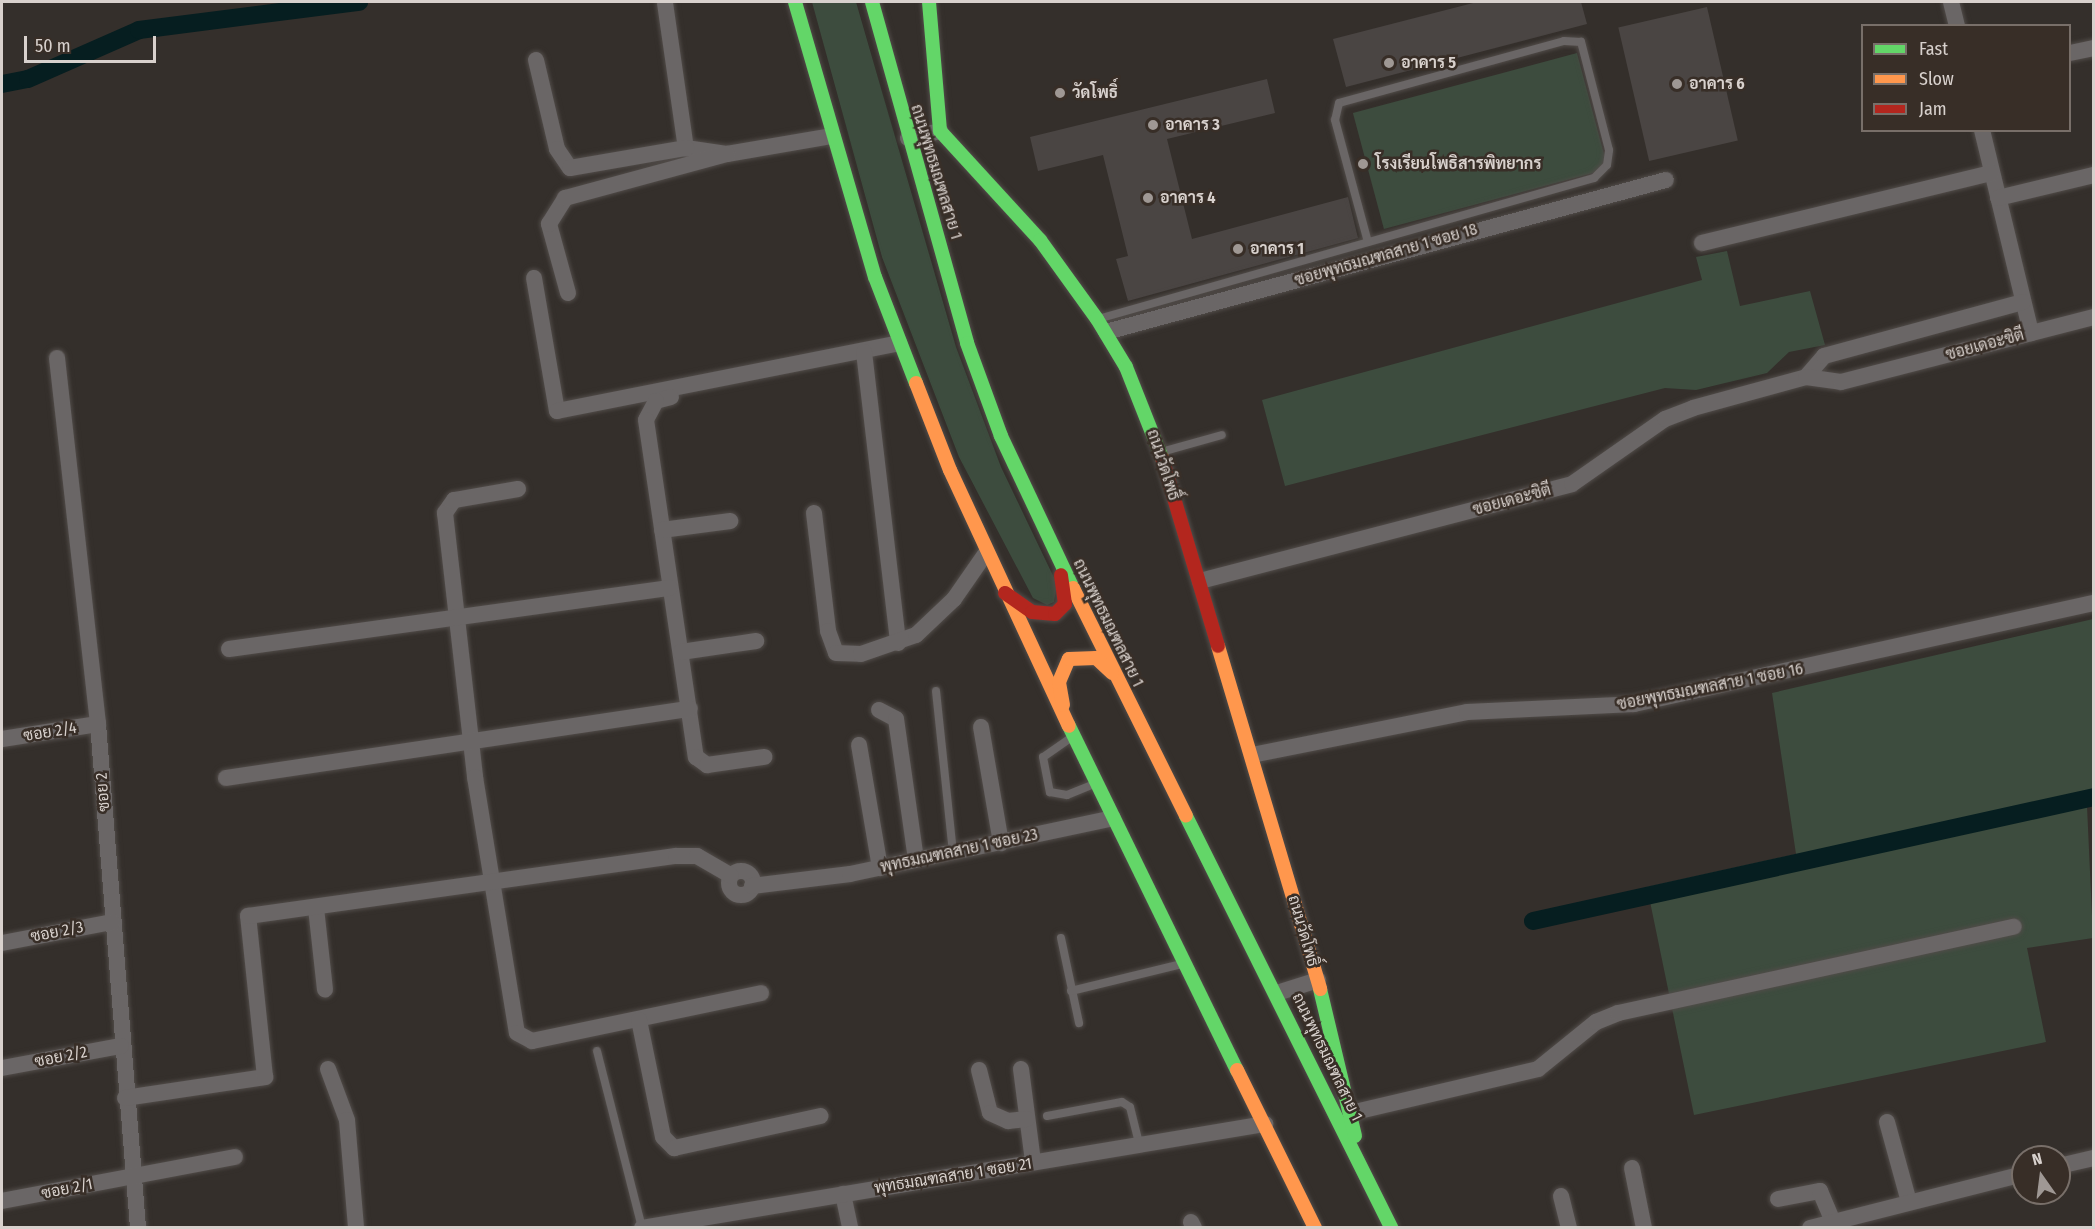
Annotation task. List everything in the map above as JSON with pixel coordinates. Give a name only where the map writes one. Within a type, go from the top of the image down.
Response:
[{"type":"main road","points":[[795,2],[832,136],[900,343],[986,553],[1072,737],[1315,1227]]},
{"type":"main road","name":"ถนนพุทธมณฑลสาย 1","points":[[872,2],[908,138],[967,343],[1001,436],[1115,675],[1277,993],[1391,1227]]},
{"type":"main road","points":[[929,2],[940,131]]},
{"type":"main road","name":"ถนนวัดโพธิ์","points":[[940,131],[1040,240],[1102,326],[1160,452],[1318,980],[1351,1113],[1360,1160]]},
{"type":"main road","points":[[1005,593],[1032,612],[1055,614],[1065,604],[1058,559]]},
{"type":"main road","points":[[1065,721],[1059,682],[1070,659],[1096,658],[1115,675]]},
{"type":"street","points":[[1951,2],[1956,24]]},
{"type":"street","points":[[666,3],[686,148]]},
{"type":"street","points":[[2071,54],[2094,48]]},
{"type":"street","points":[[536,60],[557,149],[570,168],[686,148],[728,154]]},
{"type":"street","points":[[908,138],[940,131]]},
{"type":"street","points":[[1982,132],[2031,333]]},
{"type":"street","points":[[567,292],[549,224],[565,198],[728,154],[832,136]]},
{"type":"street","points":[[1702,243],[1992,173]]},
{"type":"street","points":[[1998,198],[2094,175]]},
{"type":"street","name":"ซอยพุทธมณฑลสาย 1 ซอย 18","points":[[1102,326],[1666,180]]},
{"type":"street","points":[[534,278],[557,411],[864,352],[900,343]]},
{"type":"street","name":"ซอยเดอะซิตี","points":[[1806,378],[1824,356],[2023,302]]},
{"type":"street","name":"ซอยเดอะซิตี","points":[[1200,581],[1572,484],[1665,419],[1806,378],[1841,382],[2094,317]]},
{"type":"street","points":[[864,352],[898,643]]},
{"type":"street","name":"ซอย 2","points":[[57,358],[98,724],[125,1098],[138,1227]]},
{"type":"street","points":[[693,392],[648,408],[670,588],[690,709],[701,764],[765,757]]},
{"type":"street","points":[[518,489],[447,504],[454,615],[470,742],[521,1039],[639,1020],[761,993]]},
{"type":"street","points":[[814,513],[828,631],[836,653],[861,654],[898,643],[933,623],[986,553]]},
{"type":"street","points":[[662,530],[730,521]]},
{"type":"street","points":[[229,649],[454,615],[670,588]]},
{"type":"street","name":"ซอยพุทธมณฑลสาย 1 ซอย 16","points":[[1252,755],[1467,712],[1634,704],[2094,603]]},
{"type":"street","points":[[681,652],[756,640]]},
{"type":"street","points":[[226,778],[690,709]]},
{"type":"street","points":[[879,710],[896,719],[916,860]]},
{"type":"street","name":"ซอย 2/4","points":[[2,739],[98,724]]},
{"type":"street","points":[[981,727],[1001,843]]},
{"type":"street","points":[[859,744],[880,867]]},
{"type":"street","name":"พุทธมณฑลสาย 1 ซอย 23","points":[[493,881],[676,856],[704,858],[731,876],[748,874],[752,886],[805,882],[1113,818]]},
{"type":"street","points":[[125,1098],[265,1077],[248,916],[493,881]]},
{"type":"street","points":[[315,908],[325,990]]},
{"type":"street","name":"ซอย 2/3","points":[[2,943],[112,922]]},
{"type":"street","points":[[1351,1113],[1538,1069],[1596,1022],[1618,1013],[2014,927]]},
{"type":"street","name":"ถนนวัดโพธิ์","points":[[1277,993],[1318,980]]},
{"type":"street","points":[[639,1020],[663,1137],[674,1148],[821,1116]]},
{"type":"street","name":"ซอย 2/2","points":[[2,1068],[121,1046]]},
{"type":"street","points":[[1021,1069],[1033,1162]]},
{"type":"street","points":[[328,1070],[347,1120],[356,1227]]},
{"type":"street","points":[[979,1071],[990,1113],[1008,1121],[1027,1119]]},
{"type":"street","points":[[1887,1122],[1909,1202]]},
{"type":"street","name":"พุทธมณฑลสาย 1 ซอย 21","points":[[642,1227],[731,1220],[843,1194],[1265,1124]]},
{"type":"street","name":"ซอย 2/1","points":[[2,1202],[235,1157]]},
{"type":"street","points":[[2071,1163],[2094,1158]]},
{"type":"street","points":[[1632,1168],[1644,1227]]},
{"type":"street","points":[[1810,1227],[2011,1177]]},
{"type":"street","points":[[1778,1198],[1820,1191],[1833,1222]]},
{"type":"street","points":[[843,1194],[850,1227]]},
{"type":"street","points":[[1561,1196],[1569,1227]]},
{"type":"lane","points":[[1102,326],[1368,242],[1579,184],[1603,172],[1609,150],[1581,42],[1564,41],[1339,103],[1335,120],[1368,242]]},
{"type":"lane","points":[[1160,452],[1222,435]]},
{"type":"lane","points":[[936,691],[953,853]]},
{"type":"lane","points":[[1072,737],[1043,757],[1050,792],[1067,795],[1095,783]]},
{"type":"lane","points":[[1061,938],[1079,1023]]},
{"type":"lane","points":[[1071,991],[1185,963]]},
{"type":"lane","points":[[597,1051],[642,1227]]},
{"type":"lane","points":[[1047,1116],[1122,1102],[1130,1107],[1139,1144]]},
{"type":"green space","points":[[812,2],[856,2],[956,347],[1001,467],[1057,584],[1054,602],[1047,605],[1033,598],[959,457],[882,257]]},
{"type":"green space","points":[[1577,53],[1608,169],[1384,229],[1353,113]]},
{"type":"green space","points":[[1727,251],[1740,306],[1810,291],[1825,345],[1789,352],[1767,373],[1696,390],[1665,388],[1285,486],[1262,400],[1702,280],[1696,257]]},
{"type":"green space","points":[[2093,619],[2094,804],[2087,806],[2093,938],[2027,948],[2046,1042],[1694,1115],[1647,887],[1796,854],[1772,693]]},
{"type":"building","name":"อาคาร 5","points":[[1477,2],[1581,2],[1587,24],[1346,87],[1333,39]]},
{"type":"building","name":"อาคาร 6","points":[[1707,7],[1738,140],[1649,161],[1618,27]]},
{"type":"building","points":[[1267,79],[1275,113],[1167,139],[1192,239],[1348,197],[1358,238],[1128,301],[1116,259],[1128,256],[1103,155],[1038,171],[1030,137]]},
{"type":"waterway","points":[[2,84],[28,79],[139,30],[359,2]]},
{"type":"waterway","points":[[1533,921],[2094,797]]},
{"type":"traffic: fast","points":[[795,2],[875,277],[916,383]]},
{"type":"traffic: fast","points":[[872,2],[967,343],[1001,436],[1073,588]]},
{"type":"traffic: fast","points":[[929,2],[940,131],[1040,240],[1097,319],[1126,367],[1162,458]]},
{"type":"traffic: fast","points":[[1069,726],[1237,1070]]},
{"type":"traffic: fast","points":[[1186,816],[1391,1228]]},
{"type":"traffic: fast","points":[[1320,989],[1355,1136]]},
{"type":"traffic: slow","points":[[916,383],[950,470],[1069,726]]},
{"type":"traffic: slow","points":[[1073,588],[1186,816]]},
{"type":"traffic: slow","points":[[1218,646],[1320,989]]},
{"type":"traffic: slow","points":[[1063,705],[1059,682],[1069,659],[1096,658],[1112,673]]},
{"type":"traffic: slow","points":[[1237,1070],[1315,1228]]},
{"type":"traffic: jam","points":[[1162,458],[1218,646]]},
{"type":"traffic: jam","points":[[1005,593],[1032,612],[1055,614],[1065,604],[1061,575]]},
{"type":"place","name":"อาคาร 5","points":[[1389,63]]},
{"type":"place","name":"อาคาร 6","points":[[1677,84]]},
{"type":"place","name":"วัดโพธิ์","points":[[1060,93]]},
{"type":"place","name":"อาคาร 3","points":[[1153,125]]},
{"type":"place","name":"โรงเรียนโพธิสารพิทยากร","points":[[1363,164]]},
{"type":"place","name":"อาคาร 4","points":[[1148,198]]},
{"type":"place","name":"อาคาร 1","points":[[1238,249]]}]
